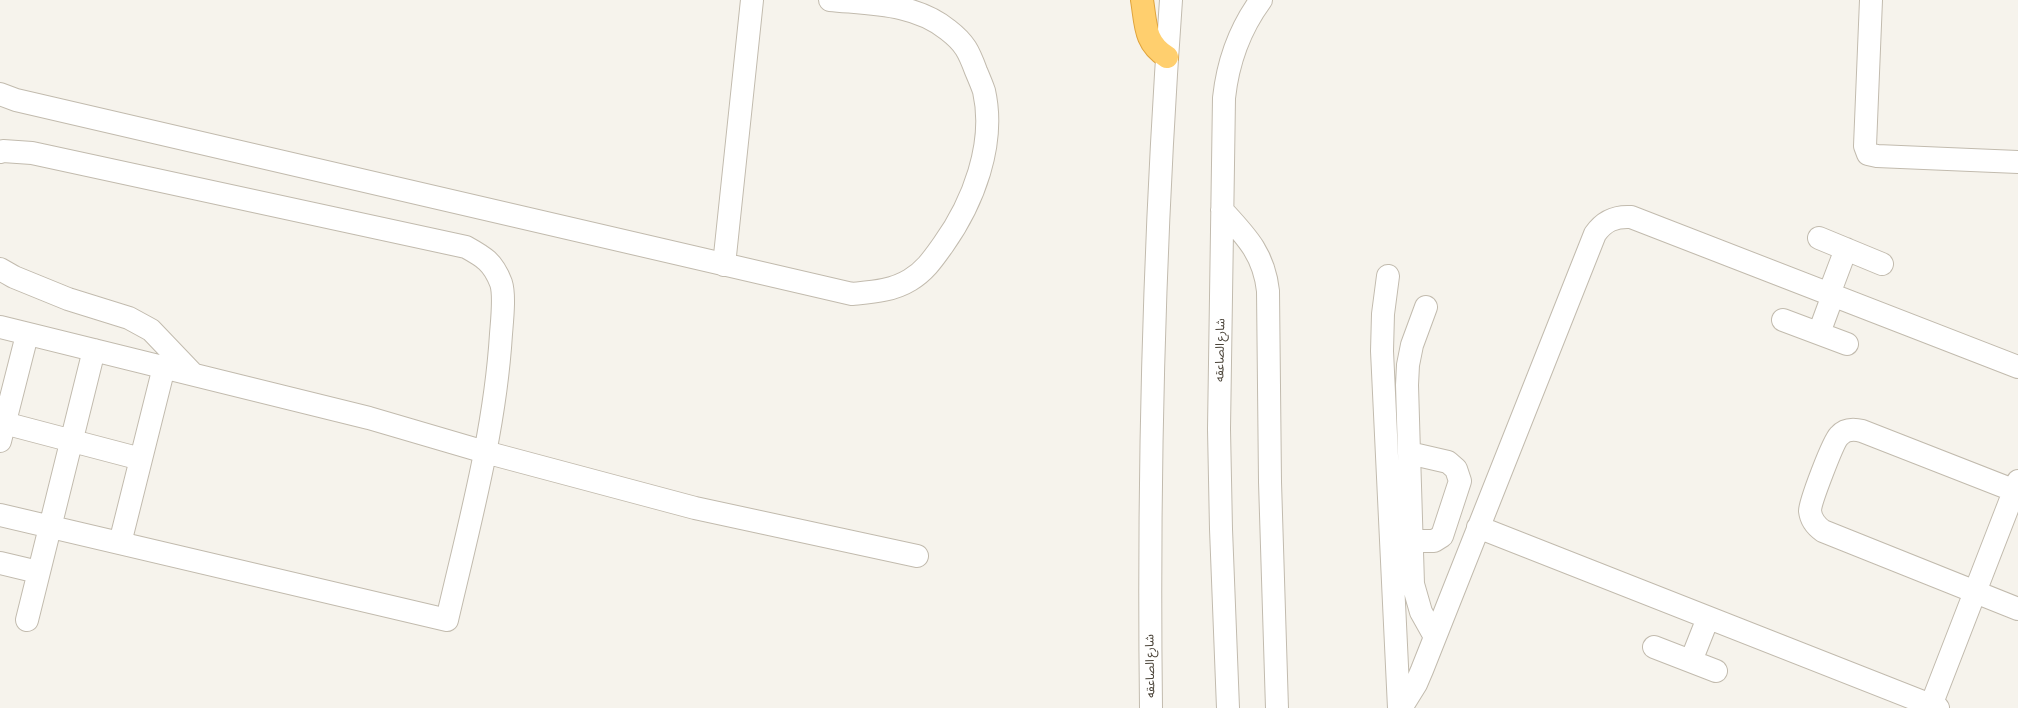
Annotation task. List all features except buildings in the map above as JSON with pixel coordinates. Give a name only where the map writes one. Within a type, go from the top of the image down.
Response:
[{"type":"highway","points":[[1142,0],[1148,36],[1152,45],[1167,57]]},
{"type":"street","points":[[724,264],[752,0]]},
{"type":"street","points":[[0,94],[16,100],[852,294],[883,291],[910,281],[927,268],[952,233],[972,194],[981,165],[987,128],[984,91],[967,48],[948,29],[927,16],[902,4],[830,0]]},
{"type":"street","name":"شارع الصاعقه","points":[[1151,708],[1150,506],[1152,356],[1171,0]]},
{"type":"street","points":[[1872,0],[1865,146],[1868,154],[1877,156],[2018,162]]},
{"type":"street","name":"شارع الصاعقه","points":[[1228,708],[1220,530],[1219,429],[1222,210],[1226,81],[1235,48],[1251,6]]},
{"type":"street","points":[[0,152],[32,153],[466,248],[489,260],[501,284],[502,315],[499,366],[485,452],[447,620],[0,515]]},
{"type":"street","points":[[1222,210],[1246,237],[1260,256],[1267,277],[1270,482],[1277,708]]},
{"type":"street","points":[[1400,708],[1416,684],[1595,234],[1606,222],[1622,216],[1630,217],[2018,367]]},
{"type":"street","points":[[1818,238],[1882,264]]},
{"type":"street","points":[[1819,333],[1846,250]]},
{"type":"street","points":[[0,269],[14,277],[68,299],[129,318],[151,330],[193,374]]},
{"type":"street","points":[[1388,276],[1383,314],[1382,351],[1400,708]]},
{"type":"street","points":[[1426,306],[1414,338],[1408,365],[1407,385],[1413,584],[1421,612],[1435,636]]},
{"type":"street","points":[[1782,320],[1847,344]]},
{"type":"street","points":[[0,327],[27,335],[193,374],[369,418],[485,452],[695,508],[917,556]]},
{"type":"street","points":[[27,335],[2,432],[71,442],[141,459]]},
{"type":"street","points":[[27,620],[94,350]]},
{"type":"street","points":[[120,543],[164,367]]},
{"type":"street","points":[[1478,527],[1933,707],[1974,592],[2017,488],[1856,430],[1843,432],[1834,442],[1811,504],[1811,517],[1818,528],[1974,592],[2018,609]]},
{"type":"street","points":[[1409,452],[1448,462],[1456,469],[1460,481],[1442,536],[1434,542],[1412,541]]},
{"type":"street","points":[[0,563],[38,572]]},
{"type":"street","points":[[1691,661],[1708,618]]},
{"type":"street","points":[[1654,647],[1716,671]]}]
